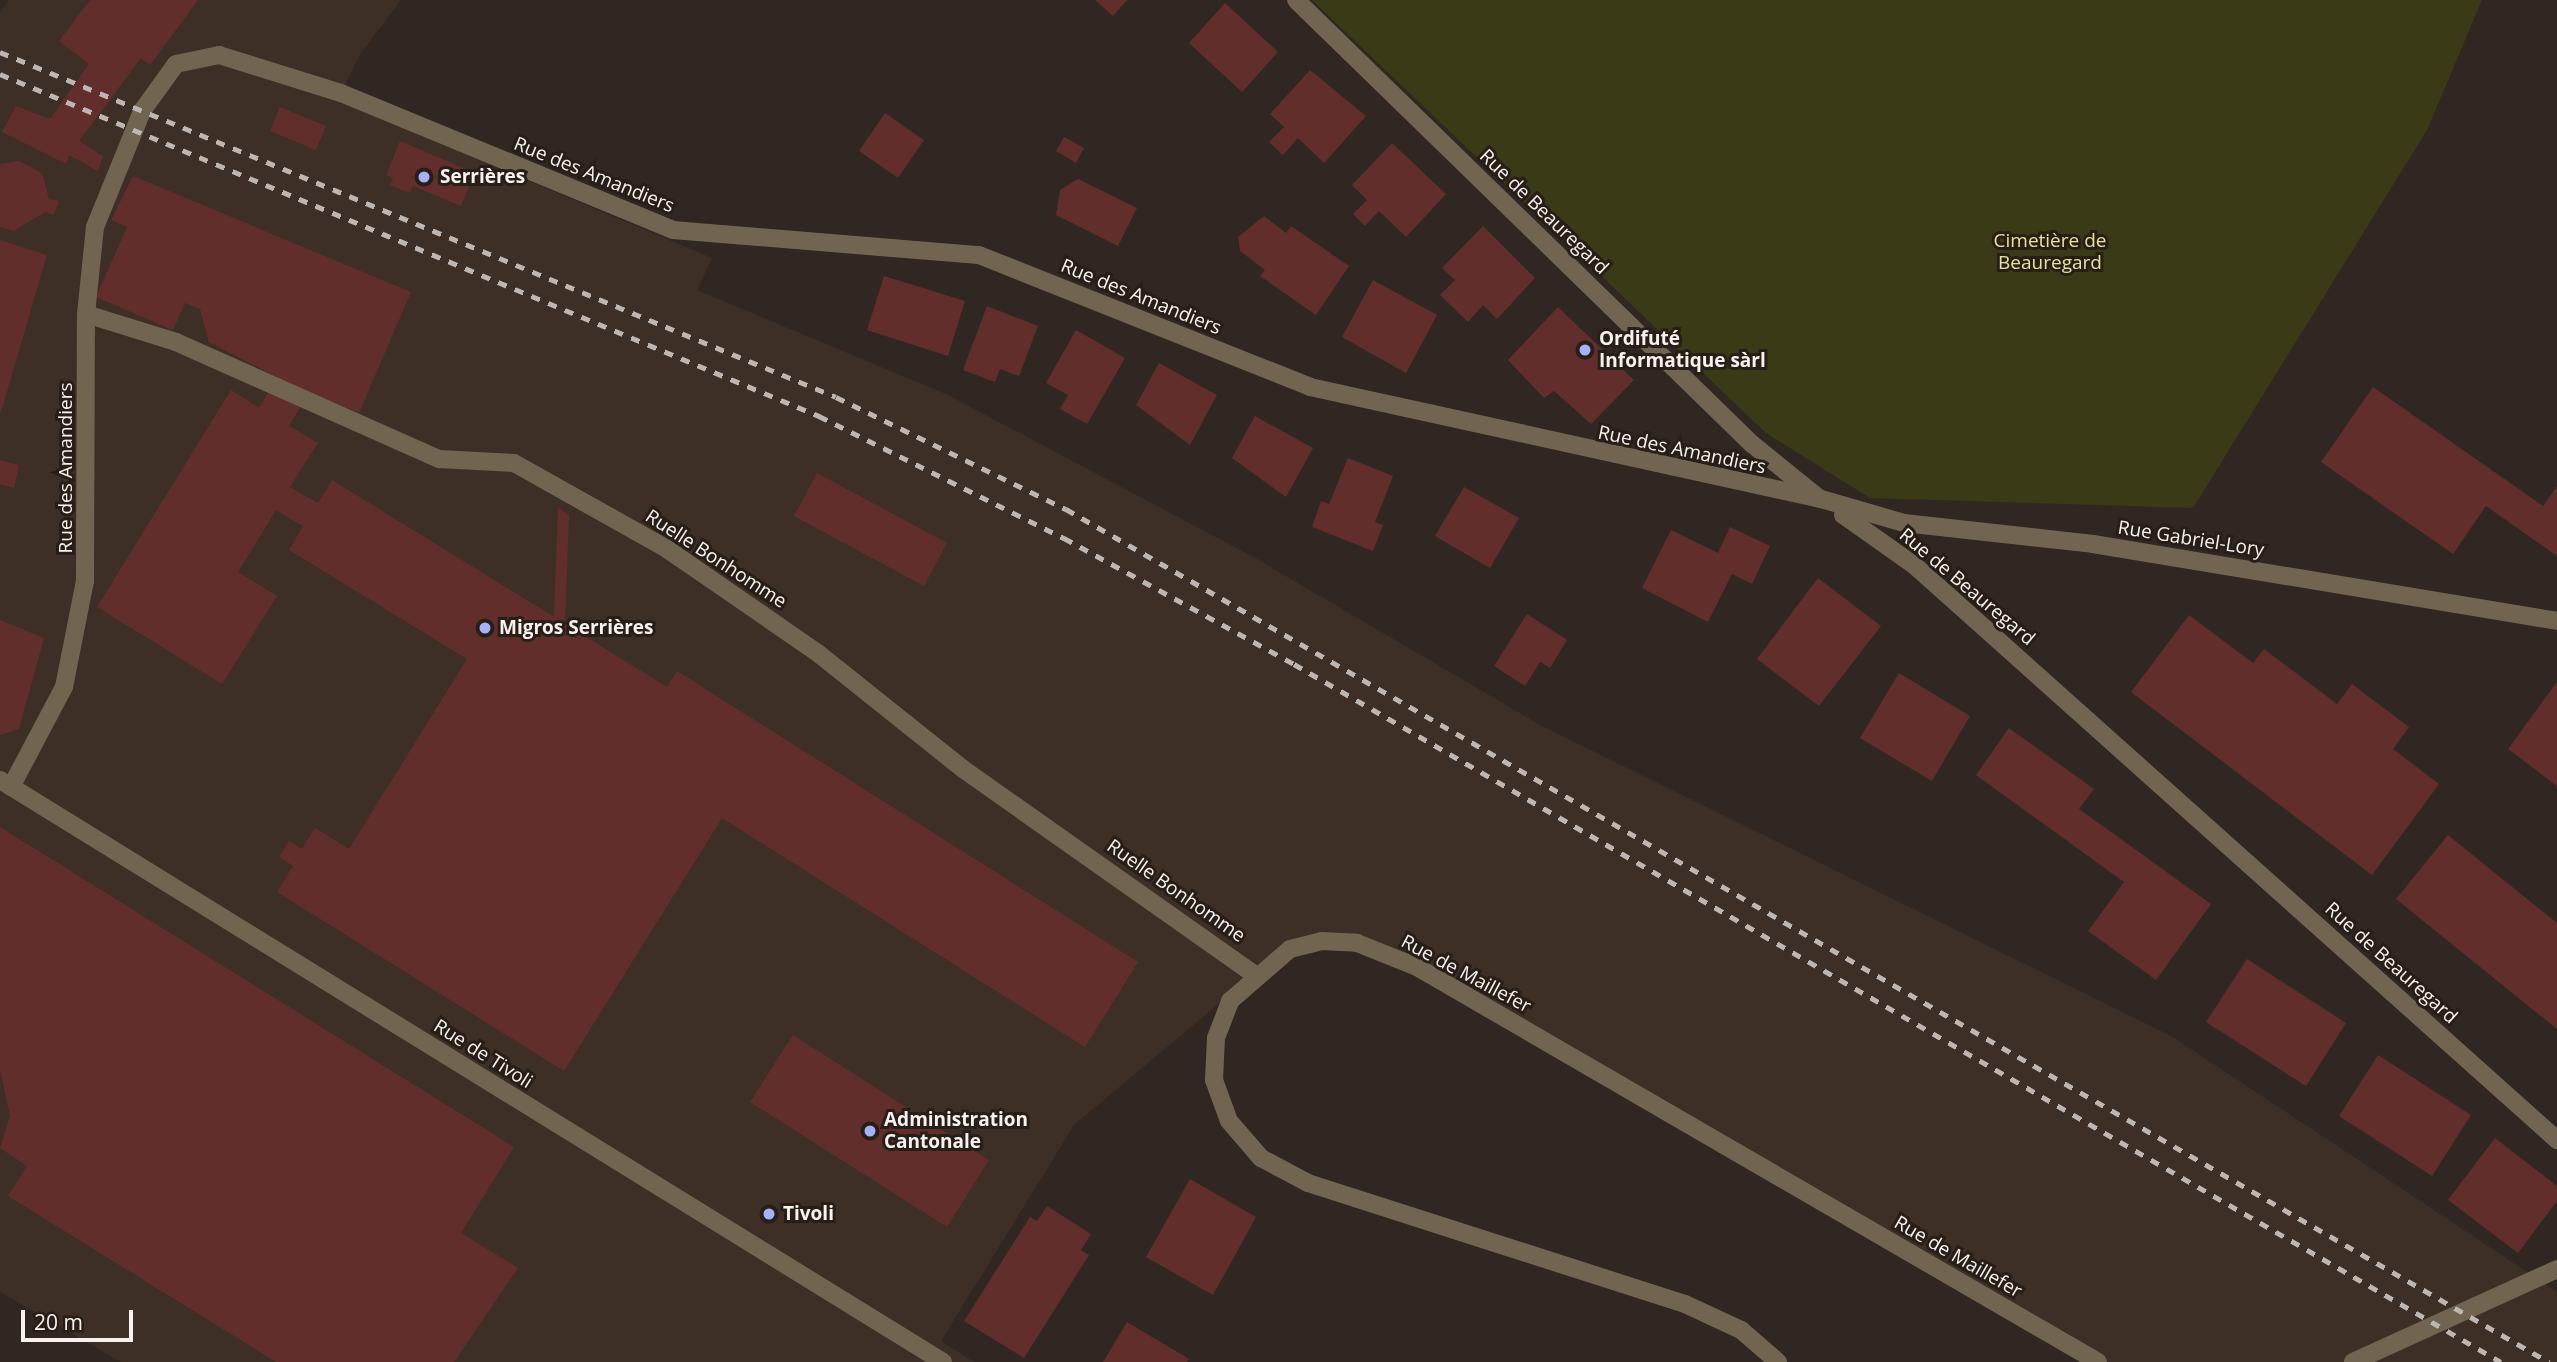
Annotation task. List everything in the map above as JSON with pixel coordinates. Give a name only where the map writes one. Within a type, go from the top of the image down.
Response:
[{"type":"street","name":"Rue de Beauregard","points":[[1296,0],[1752,444],[1821,499],[1914,565],[2557,1140]]},
{"type":"street","name":"Rue des Amandiers","points":[[6,784],[64,687],[85,581],[86,314],[95,228],[142,111],[176,65],[219,55],[341,93],[673,230],[979,255],[1310,387],[1821,499]]},
{"type":"street","name":"Ruelle Bonhomme","points":[[86,314],[176,342],[439,458],[514,463],[645,536],[819,654],[962,769],[1254,974]]},
{"type":"street","name":"Rue Gabriel-Lory","points":[[1821,499],[1903,523],[2092,544],[2557,621]]},
{"type":"street","name":"Rue de Tivoli","points":[[6,784],[943,1362]]},
{"type":"street","name":"Rue de Maillefer","points":[[1778,1362],[1741,1330],[1685,1304],[1308,1183],[1261,1158],[1229,1121],[1214,1080],[1216,1038],[1225,1013],[1254,974],[1290,948],[1322,941],[1357,943],[1417,967],[2098,1362]]},
{"type":"street","points":[[2353,1362],[2550,1273]]},
{"type":"shaded area","points":[[9,0],[401,0],[360,54],[341,94],[384,120],[712,258],[697,290],[948,395],[1257,559],[1540,725],[2173,1037],[2557,1292],[2557,1362],[2098,1362],[1417,967],[1322,941],[1254,974],[1074,1125],[941,1341],[974,1362],[121,1362],[0,1292],[0,13]]},
{"type":"green space","name":"Cimetière de Beauregard","points":[[1312,0],[2482,0],[2427,130],[2193,508],[1870,498],[1766,433]]},
{"type":"building","points":[[90,0],[198,0],[150,65],[141,58],[79,141],[103,156],[98,171],[69,155],[66,164],[2,132],[16,106],[50,119],[89,64],[59,41]]},
{"type":"building","points":[[1095,0],[1127,0],[1113,16]]},
{"type":"building","points":[[1225,3],[1278,52],[1242,92],[1189,43]]},
{"type":"building","points":[[1310,70],[1366,116],[1324,163],[1298,138],[1283,155],[1269,142],[1284,127],[1270,114]]},
{"type":"building","points":[[280,107],[326,126],[316,150],[270,131]]},
{"type":"building","points":[[885,113],[924,140],[898,178],[859,151]]},
{"type":"building","points":[[1064,137],[1084,148],[1076,163],[1056,151]]},
{"type":"building","points":[[400,141],[475,173],[461,206],[413,186],[410,193],[390,185],[393,178],[386,175]]},
{"type":"building","points":[[1392,143],[1446,194],[1406,237],[1379,211],[1365,226],[1353,214],[1367,200],[1352,185]]},
{"type":"building","points":[[19,161],[42,173],[49,199],[59,201],[54,215],[45,212],[14,231],[0,227],[0,164]]},
{"type":"building","points":[[133,176],[411,292],[359,413],[309,392],[289,426],[318,443],[290,487],[318,503],[332,480],[554,617],[558,507],[569,515],[565,624],[667,687],[677,671],[1138,962],[1085,1047],[722,818],[564,1071],[277,892],[293,866],[279,857],[289,841],[302,849],[315,828],[349,849],[467,659],[289,550],[303,526],[276,510],[238,572],[277,596],[222,684],[97,607],[231,390],[259,408],[277,377],[209,342],[200,309],[185,303],[173,330],[96,297],[127,227],[111,220]]},
{"type":"building","points":[[1078,179],[1137,208],[1118,246],[1056,215],[1060,190]]},
{"type":"building","points":[[1264,216],[1286,233],[1291,226],[1349,266],[1316,315],[1260,276],[1265,270],[1240,251],[1238,237]]},
{"type":"building","points":[[1483,226],[1535,278],[1497,319],[1483,305],[1468,322],[1440,295],[1455,280],[1442,268]]},
{"type":"building","points":[[0,240],[47,255],[1,412],[0,412]]},
{"type":"building","points":[[884,276],[965,301],[948,356],[867,330]]},
{"type":"building","points":[[1373,280],[1437,315],[1406,373],[1342,337]]},
{"type":"building","points":[[987,306],[1038,326],[1019,376],[1000,369],[995,382],[963,370]]},
{"type":"building","points":[[1558,307],[1634,380],[1591,424],[1554,391],[1544,398],[1508,360]]},
{"type":"building","points":[[1076,330],[1125,358],[1087,424],[1060,409],[1068,395],[1046,383]]},
{"type":"building","points":[[1159,363],[1217,395],[1190,445],[1136,405]]},
{"type":"building","points":[[2373,387],[2543,506],[2557,486],[2557,556],[2486,506],[2453,554],[2321,462]]},
{"type":"building","points":[[1255,416],[1313,448],[1286,497],[1232,458]]},
{"type":"building","points":[[1348,458],[1393,476],[1375,522],[1383,525],[1373,551],[1312,527],[1321,501],[1329,504]]},
{"type":"building","points":[[0,460],[19,465],[14,488],[0,484]]},
{"type":"building","points":[[817,473],[947,543],[924,586],[794,516]]},
{"type":"building","points":[[1464,487],[1519,518],[1490,568],[1435,536]]},
{"type":"building","points":[[1730,527],[1770,546],[1752,584],[1732,574],[1708,622],[1642,588],[1671,530],[1718,553]]},
{"type":"building","points":[[1818,578],[1881,626],[1819,706],[1757,659]]},
{"type":"building","points":[[1527,614],[1567,640],[1550,668],[1540,662],[1525,686],[1494,666]]},
{"type":"building","points":[[2189,615],[2253,663],[2264,649],[2337,704],[2352,684],[2409,727],[2393,749],[2439,784],[2372,875],[2131,692]]},
{"type":"building","points":[[0,620],[44,638],[19,729],[0,735]]},
{"type":"building","points":[[1899,673],[1970,716],[1932,781],[1860,738]]},
{"type":"building","points":[[2557,682],[2557,786],[2508,749]]},
{"type":"building","points":[[2009,728],[2094,789],[2079,809],[2211,904],[2156,980],[2088,931],[2124,882],[1976,775]]},
{"type":"building","points":[[0,827],[514,1147],[461,1233],[518,1268],[454,1362],[276,1362],[8,1196],[27,1166],[0,1148],[10,1116],[0,1070]]},
{"type":"building","points":[[2448,835],[2557,923],[2557,1029],[2396,899]]},
{"type":"building","points":[[2247,959],[2346,1023],[2306,1086],[2206,1022]]},
{"type":"building","name":"Administration Cantonale","points":[[793,1035],[989,1160],[947,1227],[750,1102]]},
{"type":"building","points":[[2378,1055],[2471,1115],[2432,1176],[2339,1116]]},
{"type":"building","points":[[2495,1138],[2557,1186],[2557,1201],[2518,1253],[2448,1200]]},
{"type":"building","points":[[1190,1179],[1256,1217],[1213,1295],[1146,1257]]},
{"type":"building","points":[[1047,1206],[1091,1234],[1081,1250],[1089,1255],[1024,1358],[964,1321],[1030,1217],[1037,1221]]},
{"type":"building","points":[[1127,1322],[1189,1359],[1187,1362],[1103,1362]]},
{"type":"railway","points":[[0,52],[836,397],[1066,509],[2549,1362]]},
{"type":"railway","points":[[0,74],[819,416],[1064,538],[1294,664],[2501,1362]]},
{"type":"place","name":"Serrières","points":[[424,177]]},
{"type":"place","name":"Ordifuté Informatique sàrl","points":[[1585,350]]},
{"type":"place","name":"Migros Serrières","points":[[485,628]]},
{"type":"place","name":"Administration Cantonale","points":[[870,1131]]},
{"type":"place","name":"Tivoli","points":[[769,1214]]}]
